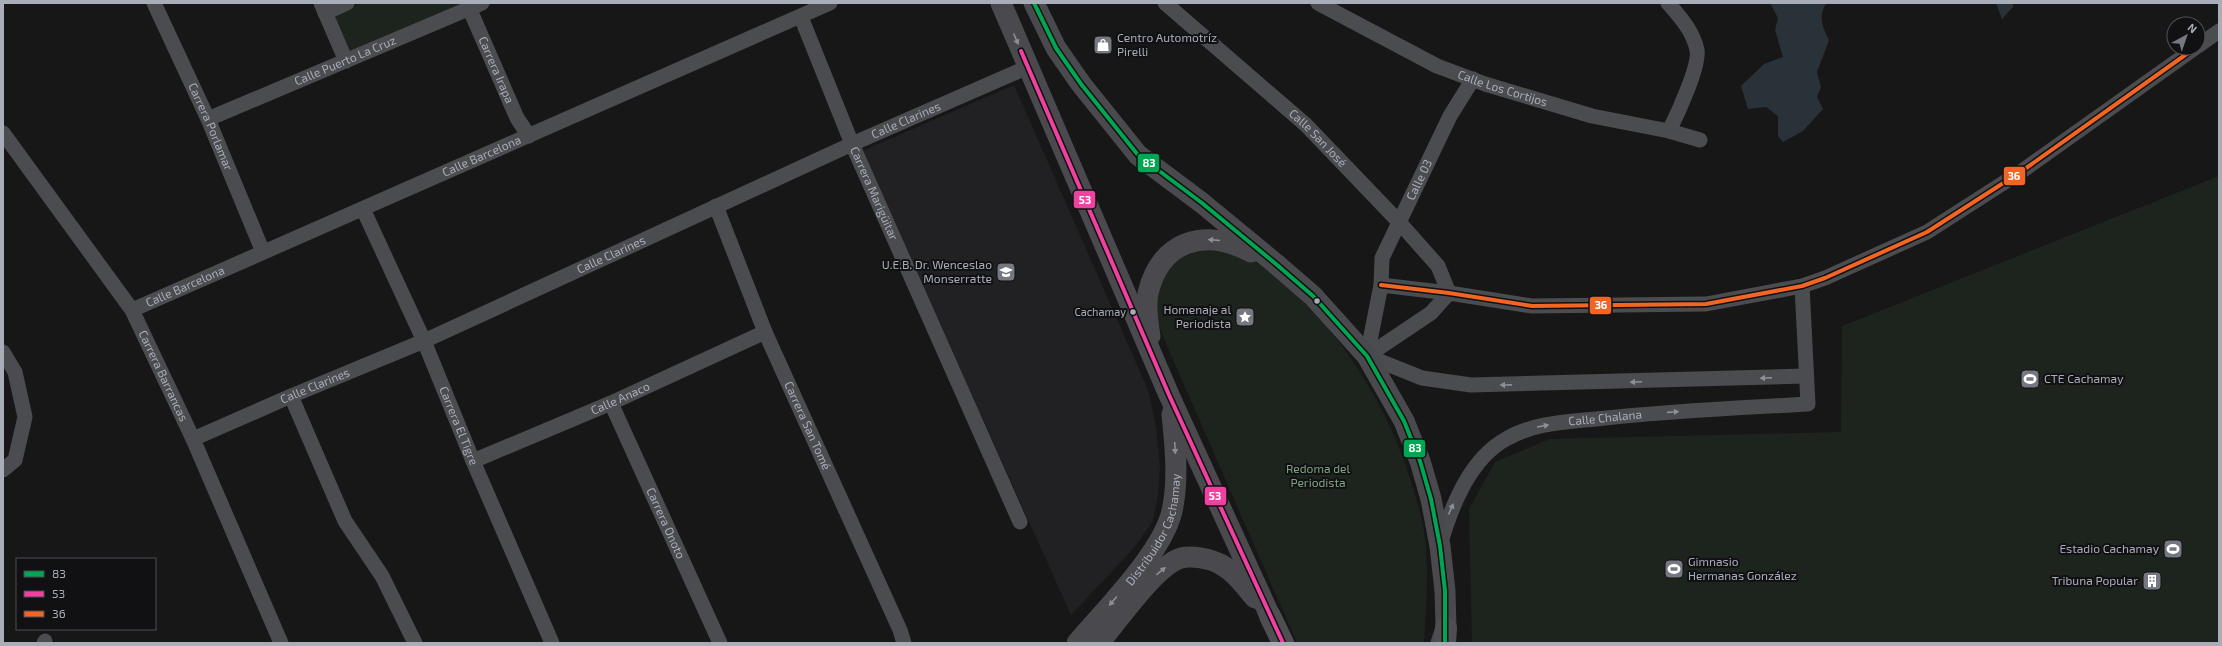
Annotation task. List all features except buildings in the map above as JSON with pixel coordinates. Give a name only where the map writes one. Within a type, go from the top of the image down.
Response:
[{"type":"main road","points":[[1001,3],[1170,395],[1282,643]]},
{"type":"main road","points":[[1034,3],[1056,48],[1077,78],[1138,156],[1202,202],[1313,296],[1368,356],[1404,421],[1420,461],[1431,499],[1440,546],[1444,638]]},
{"type":"main road","points":[[1170,395],[1150,336],[1147,294],[1155,274],[1165,257],[1183,244],[1196,240],[1215,239],[1238,245],[1276,264]]},
{"type":"main road","name":"Distribuidor Cachamay","points":[[1077,643],[1141,568],[1160,541],[1172,512],[1175,450],[1170,395]]},
{"type":"main road","name":"Distribuidor Cachamay","points":[[1099,643],[1161,570],[1182,558],[1204,559],[1220,564],[1238,578],[1270,616]]},
{"type":"main road","points":[[1270,616],[1288,643]]},
{"type":"street","name":"Carrera Porlamar","points":[[154,3],[208,119],[263,252]]},
{"type":"street","points":[[346,61],[323,8],[348,3]]},
{"type":"street","name":"Calle Barcelona","points":[[132,310],[830,3]]},
{"type":"street","name":"Calle San José","points":[[1165,3],[1306,125],[1399,222],[1438,266],[1449,293]]},
{"type":"street","name":"Calle Los Cortijos","points":[[1318,3],[1437,66],[1473,79],[1592,116],[1669,131],[1700,140]]},
{"type":"street","points":[[1668,3],[1685,22],[1697,51],[1693,72],[1669,131]]},
{"type":"street","name":"Calle Puerto La Cruz","points":[[208,119],[346,61],[473,5]]},
{"type":"street","name":"Carrera Irapa","points":[[473,5],[516,118],[529,136]]},
{"type":"street","name":"Carrera Marigüitar","points":[[801,17],[852,144],[1020,522]]},
{"type":"street","points":[[2206,40],[2219,31]]},
{"type":"street","points":[[1381,285],[1449,293],[1532,306],[1706,304],[1802,286],[1825,278],[1927,232],[2022,171],[2184,56]]},
{"type":"street","name":"Calle Clarines","points":[[192,439],[424,341],[852,144],[1028,67]]},
{"type":"street","name":"Calle 03","points":[[1368,356],[1381,285],[1382,258],[1450,116],[1473,79]]},
{"type":"street","name":"Carrera Barrancas","points":[[3,133],[132,310],[192,439],[281,643]]},
{"type":"street","name":"Carrera San Tomé","points":[[716,206],[765,332],[900,630],[904,643]]},
{"type":"street","name":"Carrera El Tigre","points":[[363,209],[424,341],[473,461],[552,643]]},
{"type":"street","name":"Calle Chalana","points":[[1440,546],[1449,514],[1463,485],[1482,459],[1505,439],[1530,428],[1634,415],[1808,404],[1805,376],[1802,286]]},
{"type":"street","points":[[1368,356],[1431,313],[1449,293]]},
{"type":"street","name":"Calle Anaco","points":[[473,461],[611,403],[765,332]]},
{"type":"street","points":[[3,352],[15,372],[25,417],[15,460],[3,470]]},
{"type":"street","points":[[1368,356],[1422,378],[1471,385],[1805,376]]},
{"type":"street","points":[[291,396],[345,521],[382,576],[416,643]]},
{"type":"street","name":"Carrera Onoto","points":[[611,403],[720,643]]},
{"type":"shaded area","points":[[1770,3],[1827,3],[1822,12],[1822,22],[1829,40],[1817,72],[1821,87],[1817,97],[1823,109],[1803,131],[1783,142],[1778,136],[1778,116],[1766,107],[1748,109],[1741,86],[1764,64],[1783,57],[1775,30],[1778,18]]},
{"type":"shaded area","points":[[1996,3],[2013,3],[2013,7],[2002,19]]},
{"type":"shaded area","name":"U.E.B. Dr. Wenceslao Monserratte","points":[[1014,85],[1149,392],[1156,428],[1160,466],[1158,495],[1153,521],[1134,548],[1071,615],[862,151]]},
{"type":"green space","points":[[360,3],[460,3],[462,7],[350,54],[331,17]]},
{"type":"green space","name":"CTE Cachamay","points":[[2219,176],[2219,643],[1472,643],[1469,509],[1495,462],[1550,439],[1841,432],[1842,326]]},
{"type":"green space","name":"Redoma del Periodista","points":[[1231,249],[1244,252],[1252,256],[1284,282],[1318,316],[1357,368],[1389,425],[1402,455],[1421,517],[1427,564],[1427,596],[1424,643],[1297,643],[1167,346],[1147,294],[1184,250]]},
{"type":"transit line","name":"83","points":[[1034,3],[1056,48],[1081,84],[1138,155],[1202,203],[1313,296],[1367,356],[1404,421],[1420,461],[1431,499],[1440,546],[1445,591],[1445,643]]},
{"type":"transit line","name":"53","points":[[1021,51],[1169,395],[1283,643]]},
{"type":"transit line","name":"36","points":[[1381,285],[1449,293],[1532,306],[1706,304],[1802,286],[1825,278],[1927,232],[2022,171],[2184,56]]},
{"type":"place","name":"Centro Automotríz Pirelli","points":[[1103,45]]},
{"type":"place","name":"U.E.B. Dr. Wenceslao Monserratte","points":[[1006,272]]},
{"type":"place","name":"Cachamay","points":[[1133,312]]},
{"type":"place","name":"Homenaje al Periodista","points":[[1245,317]]},
{"type":"place","name":"CTE Cachamay","points":[[2030,379]]},
{"type":"place","name":"Estadio Cachamay","points":[[2173,549]]},
{"type":"place","name":"Gimnasio Hermanas González","points":[[1674,569]]},
{"type":"place","name":"Tribuna Popular","points":[[2152,581]]}]
